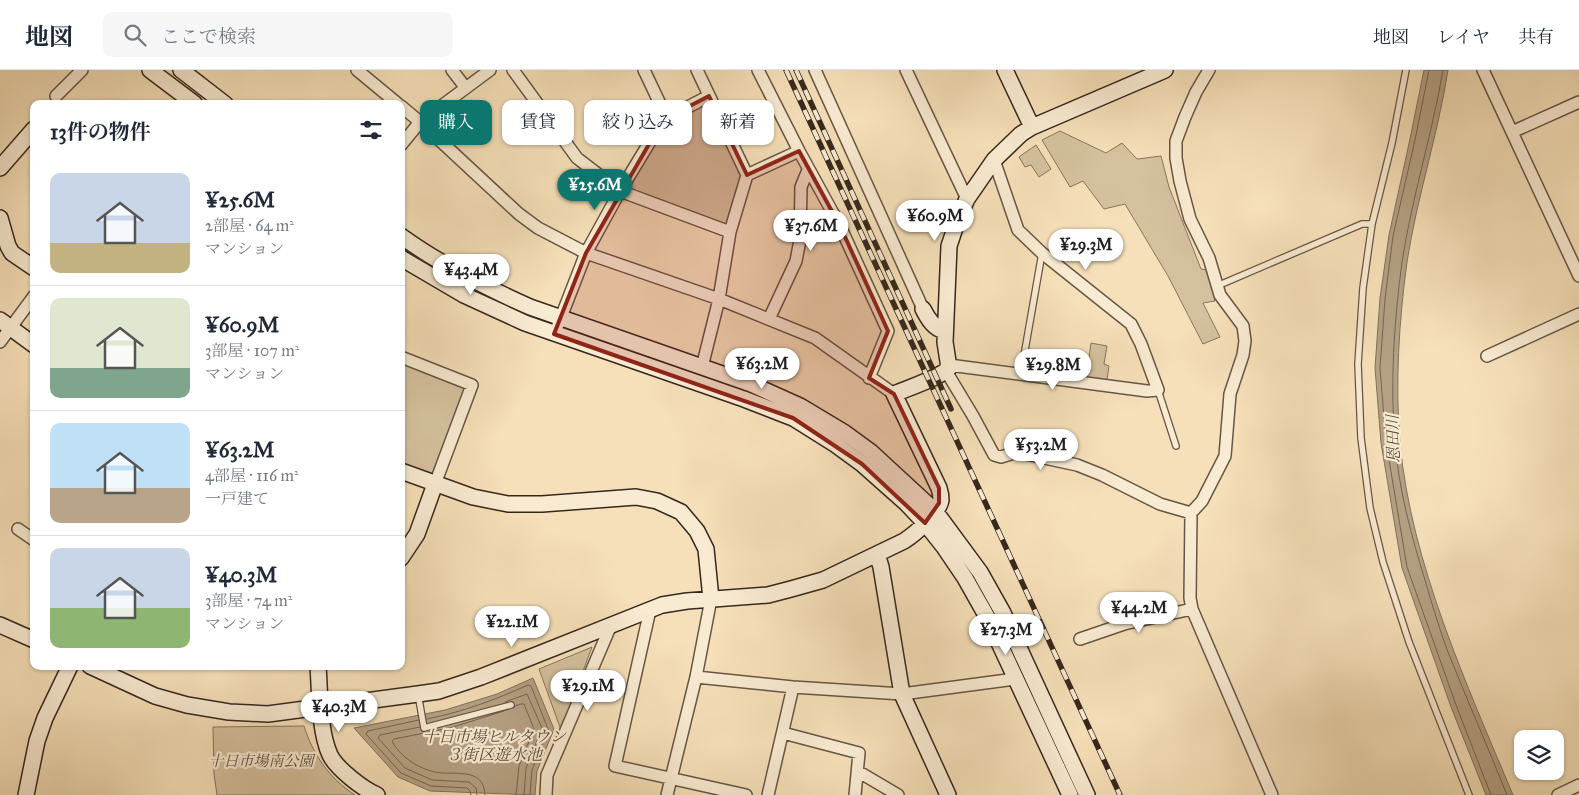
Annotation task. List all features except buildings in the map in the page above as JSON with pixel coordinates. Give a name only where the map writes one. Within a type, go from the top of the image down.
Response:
[{"type":"street","points":[[56,96],[82,70]]},
{"type":"street","points":[[181,70],[221,100]]},
{"type":"street","points":[[357,70],[393,100]]},
{"type":"street","points":[[452,70],[465,88]]},
{"type":"street","points":[[449,100],[490,70]]},
{"type":"street","points":[[513,70],[577,158],[620,191],[730,232]]},
{"type":"street","points":[[644,70],[658,100]]},
{"type":"street","points":[[697,70],[747,175],[730,232],[718,299],[702,367]]},
{"type":"street","points":[[758,70],[808,170],[840,226],[888,331],[869,378]]},
{"type":"street","points":[[815,70],[923,309],[936,327],[945,331]]},
{"type":"street","points":[[906,70],[967,199]]},
{"type":"street","points":[[1005,70],[1032,127]]},
{"type":"street","points":[[1165,70],[1032,127],[1021,134],[994,160],[967,199],[949,246],[945,349],[948,368],[994,455],[1001,457],[1017,452],[1078,465],[1160,504],[1191,513]]},
{"type":"street","points":[[1209,70],[1196,92],[1176,141],[1176,158],[1190,219],[1209,258],[1224,302],[1241,322],[1245,341],[1243,355],[1230,394],[1225,456],[1202,501],[1191,513],[1190,598],[1192,609],[1272,795]]},
{"type":"street","points":[[1483,70],[1579,276]]},
{"type":"street","points":[[157,72],[190,100]]},
{"type":"street","points":[[692,105],[709,96]]},
{"type":"street","points":[[1512,132],[1579,102]]},
{"type":"street","points":[[405,109],[420,122],[405,140]]},
{"type":"street","points":[[0,168],[30,134]]},
{"type":"street","points":[[99,670],[156,696],[187,705],[229,712],[268,714],[439,691],[481,677],[662,605],[711,598],[768,595],[823,580],[912,536],[935,511],[941,499],[939,488],[894,394],[869,378],[857,367],[816,338],[718,299],[586,253],[538,228],[519,214],[445,145]]},
{"type":"street","points":[[554,334],[586,253],[620,191],[649,145]]},
{"type":"street","points":[[747,175],[799,151]]},
{"type":"street","points":[[894,394],[948,368],[1021,374],[1147,391],[1158,390],[1131,324],[1042,253],[1018,230],[994,160]]},
{"type":"street","points":[[769,319],[796,261],[800,240],[801,188],[808,170]]},
{"type":"street","points":[[0,218],[8,246],[12,253],[30,265]]},
{"type":"street","points":[[405,239],[441,263],[472,280],[530,307],[751,384],[800,406],[845,433],[871,452],[935,511],[980,572],[1003,613],[1087,795]]},
{"type":"street","points":[[405,260],[464,296],[525,323],[744,399],[793,418],[862,464],[925,523],[965,578],[987,617],[1070,795]]},
{"type":"street","points":[[0,342],[5,324],[30,300]]},
{"type":"street","points":[[1487,356],[1579,314]]},
{"type":"street","points":[[5,324],[30,342]]},
{"type":"street","points":[[405,359],[472,385],[417,534],[405,552]]},
{"type":"street","points":[[405,473],[473,497],[508,504],[542,504],[636,497],[657,501],[681,512],[697,531],[706,549],[711,598],[696,677],[667,795]]},
{"type":"street","points":[[18,530],[30,538]]},
{"type":"street","points":[[877,554],[881,567],[902,694],[948,795]]},
{"type":"street","points":[[1080,639],[1124,624],[1192,609]]},
{"type":"street","points":[[650,610],[615,766],[746,795]]},
{"type":"street","points":[[0,625],[30,638]]},
{"type":"street","points":[[546,795],[547,775],[611,626]]},
{"type":"street","points":[[26,795],[37,741],[45,718],[68,670]]},
{"type":"street","points":[[318,670],[324,738],[331,756],[350,777],[367,791],[377,795]]},
{"type":"street","points":[[696,677],[793,687],[902,694],[1015,679]]},
{"type":"street","points":[[768,795],[793,687]]},
{"type":"street","points":[[783,733],[859,753],[855,795]]},
{"type":"street","points":[[858,772],[898,795]]},
{"type":"street","points":[[1558,795],[1579,785]]},
{"type":"lane","points":[[1406,70],[1392,143],[1372,224],[1362,300],[1358,364],[1360,438],[1370,508],[1383,562],[1409,642],[1469,795]]},
{"type":"lane","points":[[1217,286],[1362,224],[1372,224]]},
{"type":"lane","points":[[1021,374],[1042,253]]},
{"type":"lane","points":[[1158,390],[1176,446]]},
{"type":"lane","points":[[418,694],[424,728],[511,705]]},
{"type":"highlighted area","points":[[709,96],[747,175],[799,151],[840,226],[888,331],[869,378],[894,394],[939,488],[939,503],[925,523],[862,464],[793,418],[554,334],[586,253],[663,120]]},
{"type":"green space","points":[[702,102],[702,145],[728,145],[743,175],[727,225],[629,188],[654,145],[692,145],[692,108]]},
{"type":"green space","points":[[1060,131],[1106,153],[1122,143],[1137,159],[1161,156],[1169,187],[1201,269],[1208,270],[1215,301],[1203,303],[1220,337],[1203,344],[1168,276],[1125,204],[1104,209],[1083,181],[1070,187],[1042,140]]},
{"type":"green space","points":[[1036,145],[1051,169],[1039,177],[1031,165],[1025,167],[1019,157]]},
{"type":"green space","points":[[1091,343],[1107,346],[1104,364],[1109,366],[1107,380],[1086,378]]},
{"type":"green space","points":[[405,364],[466,388],[431,477],[405,467]]},
{"type":"green space","points":[[592,647],[561,730],[539,669]]},
{"type":"green space","name":"十日市場南公園","points":[[304,726],[312,747],[330,774],[355,795],[217,795],[214,774],[213,727]]},
{"type":"water","name":"恩田川","points":[[1424,70],[1448,70],[1407,262],[1399,352],[1398,398],[1400,443],[1406,488],[1428,578],[1460,667],[1513,795],[1486,795],[1451,707],[1402,568],[1381,443],[1375,368],[1380,298],[1389,235]]},
{"type":"water","name":"十日市場ヒルタウン ３街区遊水池","points":[[533,678],[554,729],[537,771],[535,795],[430,791],[398,777],[354,728],[445,710],[497,694]]},
{"type":"railway","points":[[786,70],[1120,795]]},
{"type":"railway","points":[[796,70],[951,409]]}]
